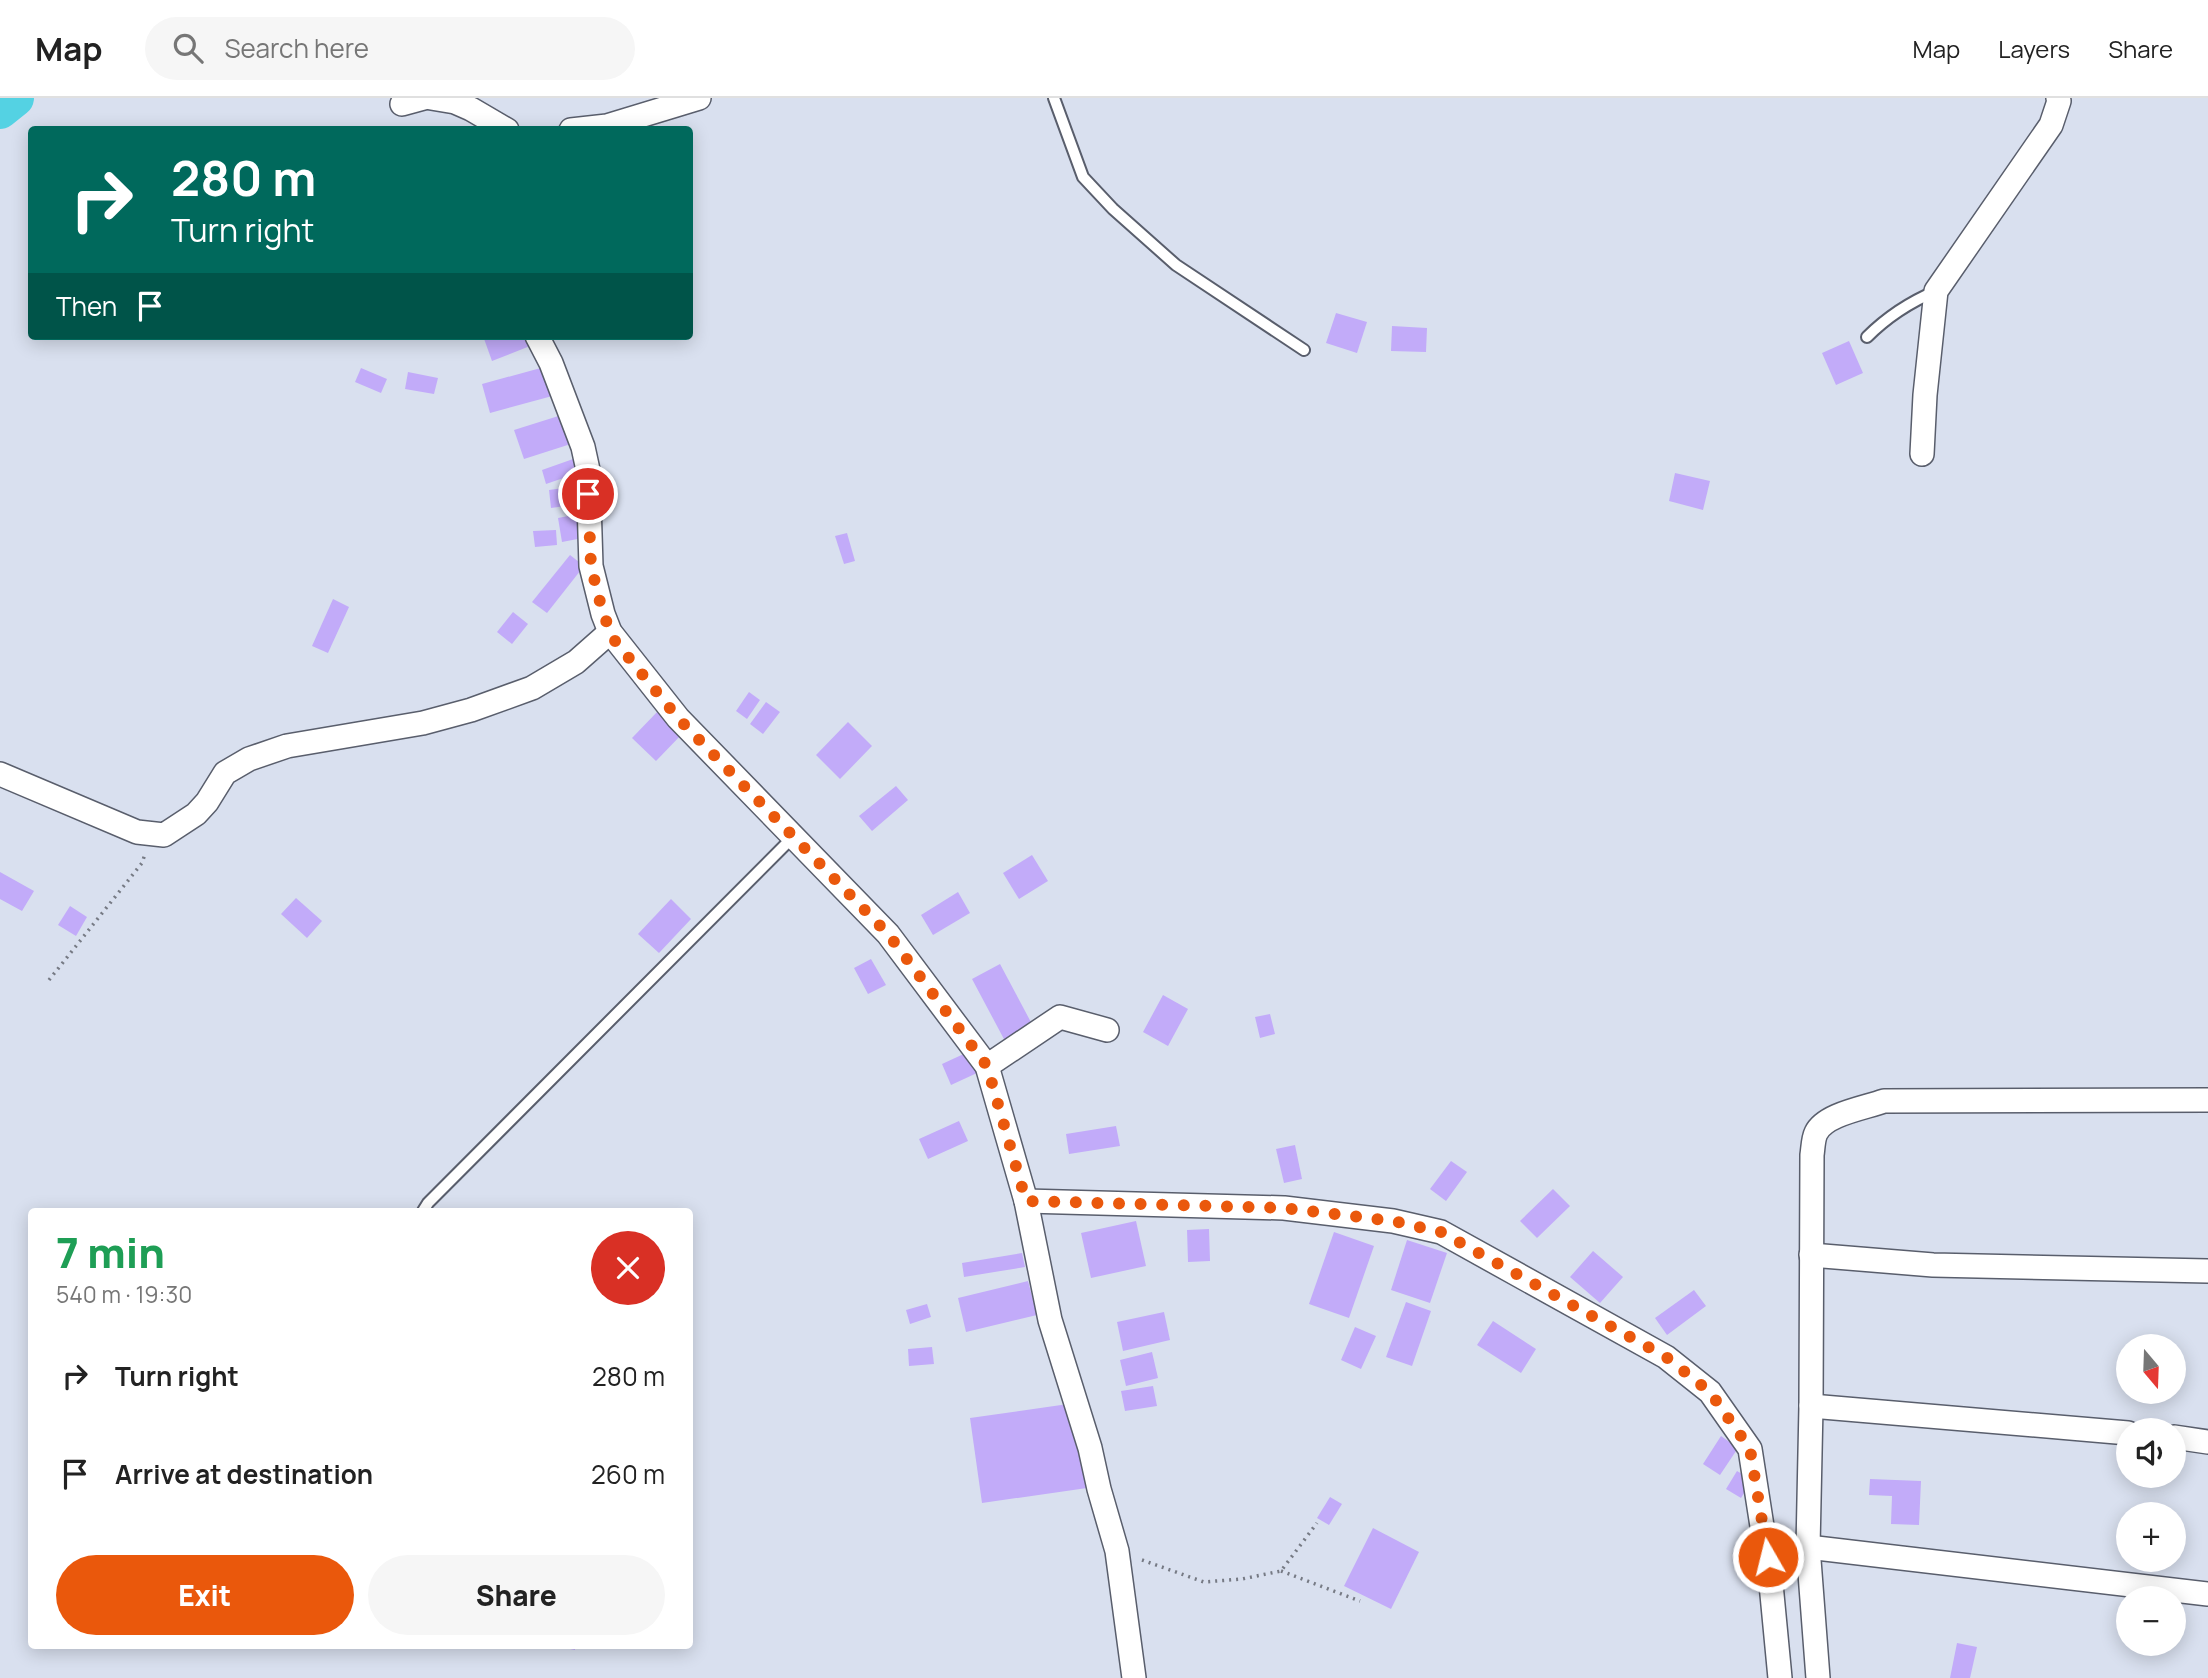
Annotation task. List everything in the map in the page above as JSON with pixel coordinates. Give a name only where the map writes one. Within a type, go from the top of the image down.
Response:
[{"type":"street","points":[[431,98],[463,105],[500,126]]},
{"type":"street","points":[[607,126],[699,98]]},
{"type":"street","points":[[1922,454],[1936,291],[2051,125],[2058,98]]},
{"type":"street","points":[[539,340],[551,363],[583,447],[588,470],[591,566],[610,632],[678,718],[888,934],[987,1066],[1026,1201],[1050,1320],[1090,1448],[1117,1551],[1133,1678]]},
{"type":"street","points":[[0,774],[138,832],[164,835],[196,814],[225,773],[249,759],[287,746],[424,723],[471,710],[532,688],[576,662],[610,632]]},
{"type":"street","points":[[987,1066],[1060,1017],[1107,1030]]},
{"type":"street","points":[[1818,1678],[1808,1548],[1812,1155],[1815,1134],[1833,1117],[1884,1101],[2208,1100]]},
{"type":"street","points":[[1026,1201],[1284,1208],[1393,1221],[1441,1232],[1666,1357],[1710,1392],[1750,1449],[1771,1584],[1780,1678]]},
{"type":"street","points":[[1811,1255],[1933,1265],[2208,1271]]},
{"type":"street","points":[[1811,1406],[2116,1432]]},
{"type":"street","points":[[2186,1439],[2208,1442]]},
{"type":"street","points":[[1808,1548],[2208,1594]]},
{"type":"lane","points":[[1054,98],[1083,177],[1114,209],[1176,265],[1304,350]]},
{"type":"lane","points":[[1867,337],[1917,299],[1936,291]]},
{"type":"lane","points":[[424,1208],[793,837]]},
{"type":"path","points":[[49,980],[142,863],[147,850],[164,835]]},
{"type":"path","points":[[1281,1571],[1317,1523]]},
{"type":"path","points":[[1117,1551],[1205,1582],[1242,1579],[1281,1571],[1360,1601]]},
{"type":"building","points":[[1336,313],[1367,322],[1357,353],[1326,343]]},
{"type":"building","points":[[1392,326],[1427,328],[1426,352],[1391,351]]},
{"type":"building","points":[[484,340],[528,340],[530,346],[492,361]]},
{"type":"building","points":[[1849,341],[1863,373],[1836,385],[1822,353]]},
{"type":"building","points":[[548,366],[556,395],[490,413],[482,384]]},
{"type":"building","points":[[361,368],[387,379],[381,393],[355,382]]},
{"type":"building","points":[[408,372],[438,378],[434,394],[405,389]]},
{"type":"building","points":[[568,413],[577,442],[524,459],[514,430]]},
{"type":"building","points":[[576,458],[581,472],[546,484],[542,470]]},
{"type":"building","points":[[1675,473],[1710,481],[1703,510],[1669,501]]},
{"type":"building","points":[[585,485],[587,503],[551,508],[549,490]]},
{"type":"building","points":[[584,513],[588,537],[562,542],[558,518]]},
{"type":"building","points":[[556,530],[557,545],[535,547],[533,531]]},
{"type":"building","points":[[847,533],[855,561],[844,564],[835,536]]},
{"type":"building","points":[[570,555],[584,566],[547,613],[532,602]]},
{"type":"building","points":[[333,599],[349,607],[328,653],[312,646]]},
{"type":"building","points":[[513,612],[528,624],[512,644],[497,632]]},
{"type":"building","points":[[749,692],[760,700],[747,719],[736,711]]},
{"type":"building","points":[[766,702],[780,712],[763,734],[750,724]]},
{"type":"building","points":[[659,710],[683,733],[656,761],[632,738]]},
{"type":"building","points":[[848,722],[872,746],[840,779],[816,755]]},
{"type":"building","points":[[896,786],[908,800],[872,831],[859,816]]},
{"type":"building","points":[[1032,855],[1048,881],[1019,899],[1003,873]]},
{"type":"building","points":[[0,872],[34,891],[22,911],[0,899]]},
{"type":"building","points":[[958,892],[970,913],[933,935],[921,915]]},
{"type":"building","points":[[296,898],[322,921],[307,938],[281,914]]},
{"type":"building","points":[[671,899],[691,919],[659,953],[638,934]]},
{"type":"building","points":[[70,906],[87,917],[76,936],[58,925]]},
{"type":"building","points":[[871,959],[886,985],[868,994],[854,968]]},
{"type":"building","points":[[1000,964],[1033,1026],[1005,1041],[972,979]]},
{"type":"building","points":[[1163,995],[1188,1009],[1168,1046],[1143,1032]]},
{"type":"building","points":[[1270,1014],[1275,1034],[1260,1038],[1255,1017]]},
{"type":"building","points":[[968,1052],[977,1073],[951,1085],[942,1064]]},
{"type":"building","points":[[959,1121],[968,1141],[928,1159],[919,1139]]},
{"type":"building","points":[[1116,1126],[1120,1146],[1069,1154],[1066,1134]]},
{"type":"building","points":[[1295,1145],[1302,1179],[1284,1183],[1276,1149]]},
{"type":"building","points":[[1451,1161],[1467,1172],[1446,1201],[1430,1189]]},
{"type":"building","points":[[1553,1189],[1570,1206],[1537,1238],[1520,1221]]},
{"type":"building","points":[[1136,1221],[1146,1266],[1091,1278],[1081,1233]]},
{"type":"building","points":[[1209,1229],[1210,1261],[1188,1262],[1187,1230]]},
{"type":"building","points":[[1334,1232],[1374,1246],[1349,1318],[1309,1304]]},
{"type":"building","points":[[1407,1240],[1447,1253],[1430,1303],[1391,1290]]},
{"type":"building","points":[[1593,1251],[1623,1277],[1600,1303],[1570,1277]]},
{"type":"building","points":[[1022,1253],[1025,1267],[964,1277],[962,1263]]},
{"type":"building","points":[[1028,1281],[1037,1315],[966,1332],[958,1298]]},
{"type":"building","points":[[1694,1290],[1706,1306],[1667,1335],[1655,1318]]},
{"type":"building","points":[[1406,1302],[1431,1311],[1412,1366],[1386,1357]]},
{"type":"building","points":[[927,1304],[931,1317],[910,1324],[906,1310]]},
{"type":"building","points":[[1164,1312],[1170,1340],[1123,1351],[1117,1322]]},
{"type":"building","points":[[1493,1321],[1536,1349],[1521,1373],[1477,1345]]},
{"type":"building","points":[[1355,1327],[1376,1336],[1361,1369],[1341,1360]]},
{"type":"building","points":[[932,1347],[934,1364],[909,1366],[908,1349]]},
{"type":"building","points":[[1152,1352],[1158,1378],[1126,1386],[1120,1360]]},
{"type":"building","points":[[1153,1386],[1157,1406],[1125,1411],[1121,1391]]},
{"type":"building","points":[[1075,1403],[1087,1488],[982,1503],[970,1418]]},
{"type":"building","points":[[1721,1436],[1738,1448],[1720,1475],[1703,1464]]},
{"type":"building","points":[[1737,1471],[1752,1480],[1741,1498],[1726,1489]]},
{"type":"building","points":[[1870,1479],[1921,1481],[1919,1525],[1891,1524],[1892,1496],[1869,1495]]},
{"type":"building","points":[[1330,1497],[1342,1504],[1329,1525],[1317,1518]]},
{"type":"building","points":[[1373,1528],[1419,1552],[1391,1609],[1344,1586]]},
{"type":"building","points":[[1957,1643],[1977,1647],[1970,1678],[1950,1678]]},
{"type":"waterway","points":[[0,110],[15,98]]},
{"type":"route","points":[[588,494],[591,566],[603,614],[615,641],[678,718],[888,934],[987,1066],[1026,1201],[1284,1208],[1393,1221],[1441,1232],[1666,1357],[1710,1392],[1750,1449],[1768,1557]]}]
